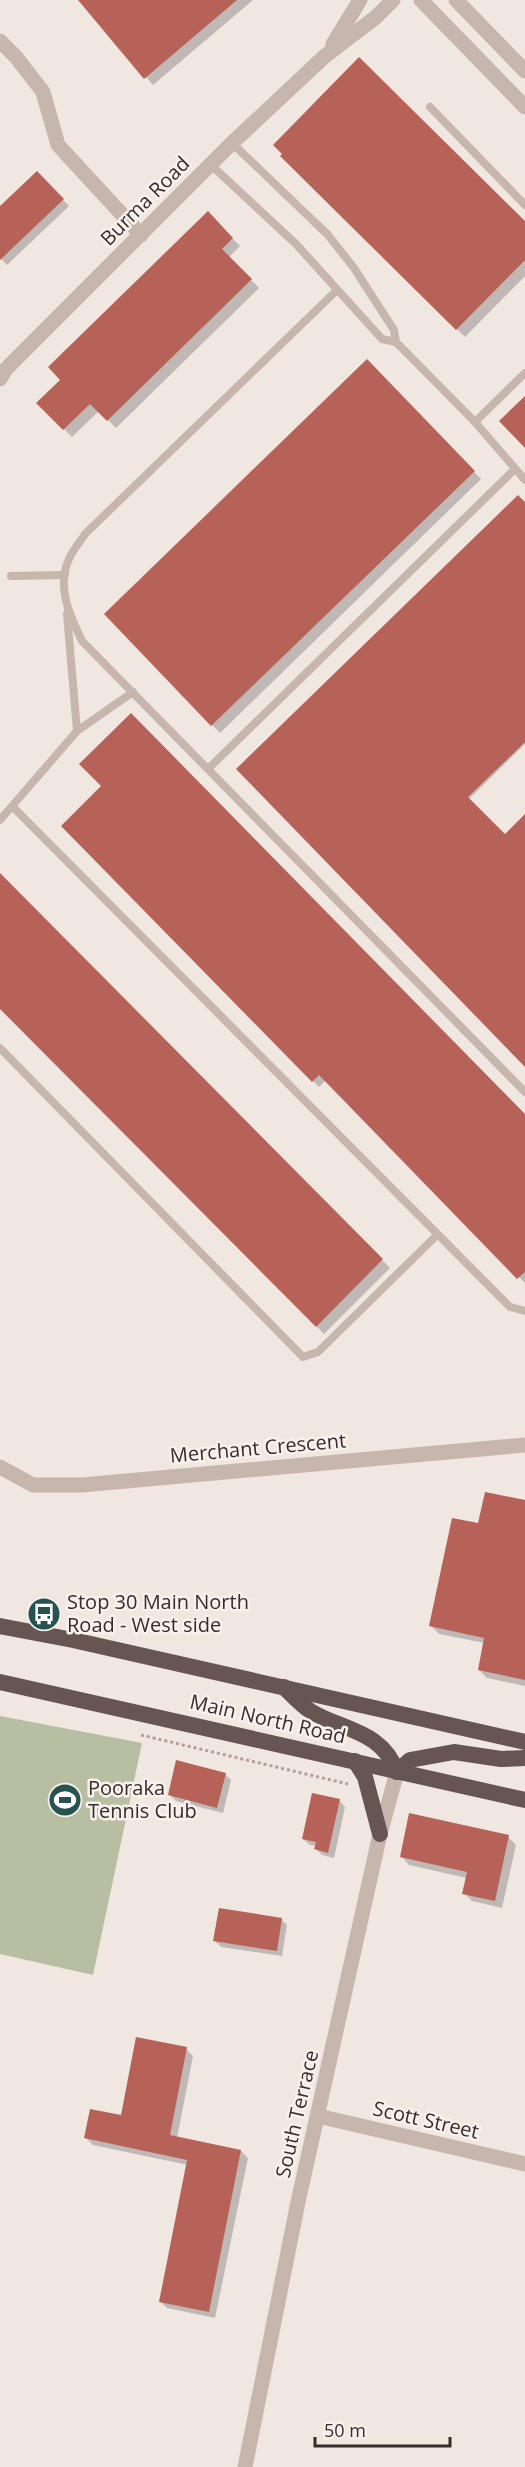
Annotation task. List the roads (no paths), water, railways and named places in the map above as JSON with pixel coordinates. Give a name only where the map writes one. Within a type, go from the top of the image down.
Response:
[{"type":"highway","name":"Main North Road","points":[[0,1626],[283,1686],[525,1742]]},
{"type":"highway","name":"Main North Road","points":[[0,1682],[279,1742],[397,1772],[525,1800]]},
{"type":"highway","points":[[283,1686],[310,1711],[357,1731],[378,1743],[390,1755],[397,1772],[410,1760],[446,1752],[501,1759],[525,1758]]},
{"type":"highway","points":[[355,1761],[365,1778],[380,1834]]},
{"type":"street","points":[[325,56],[360,0]]},
{"type":"street","points":[[325,56],[376,17],[393,0]]},
{"type":"street","points":[[421,0],[525,107]]},
{"type":"street","points":[[456,0],[525,70]]},
{"type":"street","points":[[0,40],[43,92],[58,145],[141,235]]},
{"type":"street","name":"Burma Road","points":[[0,379],[6,369],[232,143],[325,56]]},
{"type":"street","name":"Merchant Crescent","points":[[0,1467],[33,1485],[82,1485],[525,1445]]},
{"type":"street","name":"South Terrace","points":[[244,2467],[298,2202],[380,1834],[397,1772]]},
{"type":"street","name":"Scott Street","points":[[318,2116],[525,2164]]},
{"type":"lane","points":[[430,107],[525,205]]},
{"type":"lane","points":[[232,143],[328,235],[360,277],[394,330],[396,342]]},
{"type":"lane","points":[[212,165],[296,244],[336,291],[382,339],[396,342],[475,422],[525,480]]},
{"type":"lane","points":[[77,731],[65,575],[69,560],[85,534],[336,291]]},
{"type":"lane","points":[[475,422],[525,374]]},
{"type":"lane","points":[[208,769],[515,469]]},
{"type":"lane","points":[[11,576],[65,575]]},
{"type":"lane","points":[[67,610],[82,641],[525,1092]]},
{"type":"lane","points":[[0,820],[77,731],[133,692]]},
{"type":"lane","points":[[13,807],[510,1307],[525,1311]]},
{"type":"lane","points":[[0,1047],[303,1357],[318,1352],[437,1235]]},
{"type":"place","name":"Stop 30 Main North Road - West side","points":[[44,1614]]},
{"type":"place","name":"Pooraka Tennis Club","points":[[65,1800]]}]
